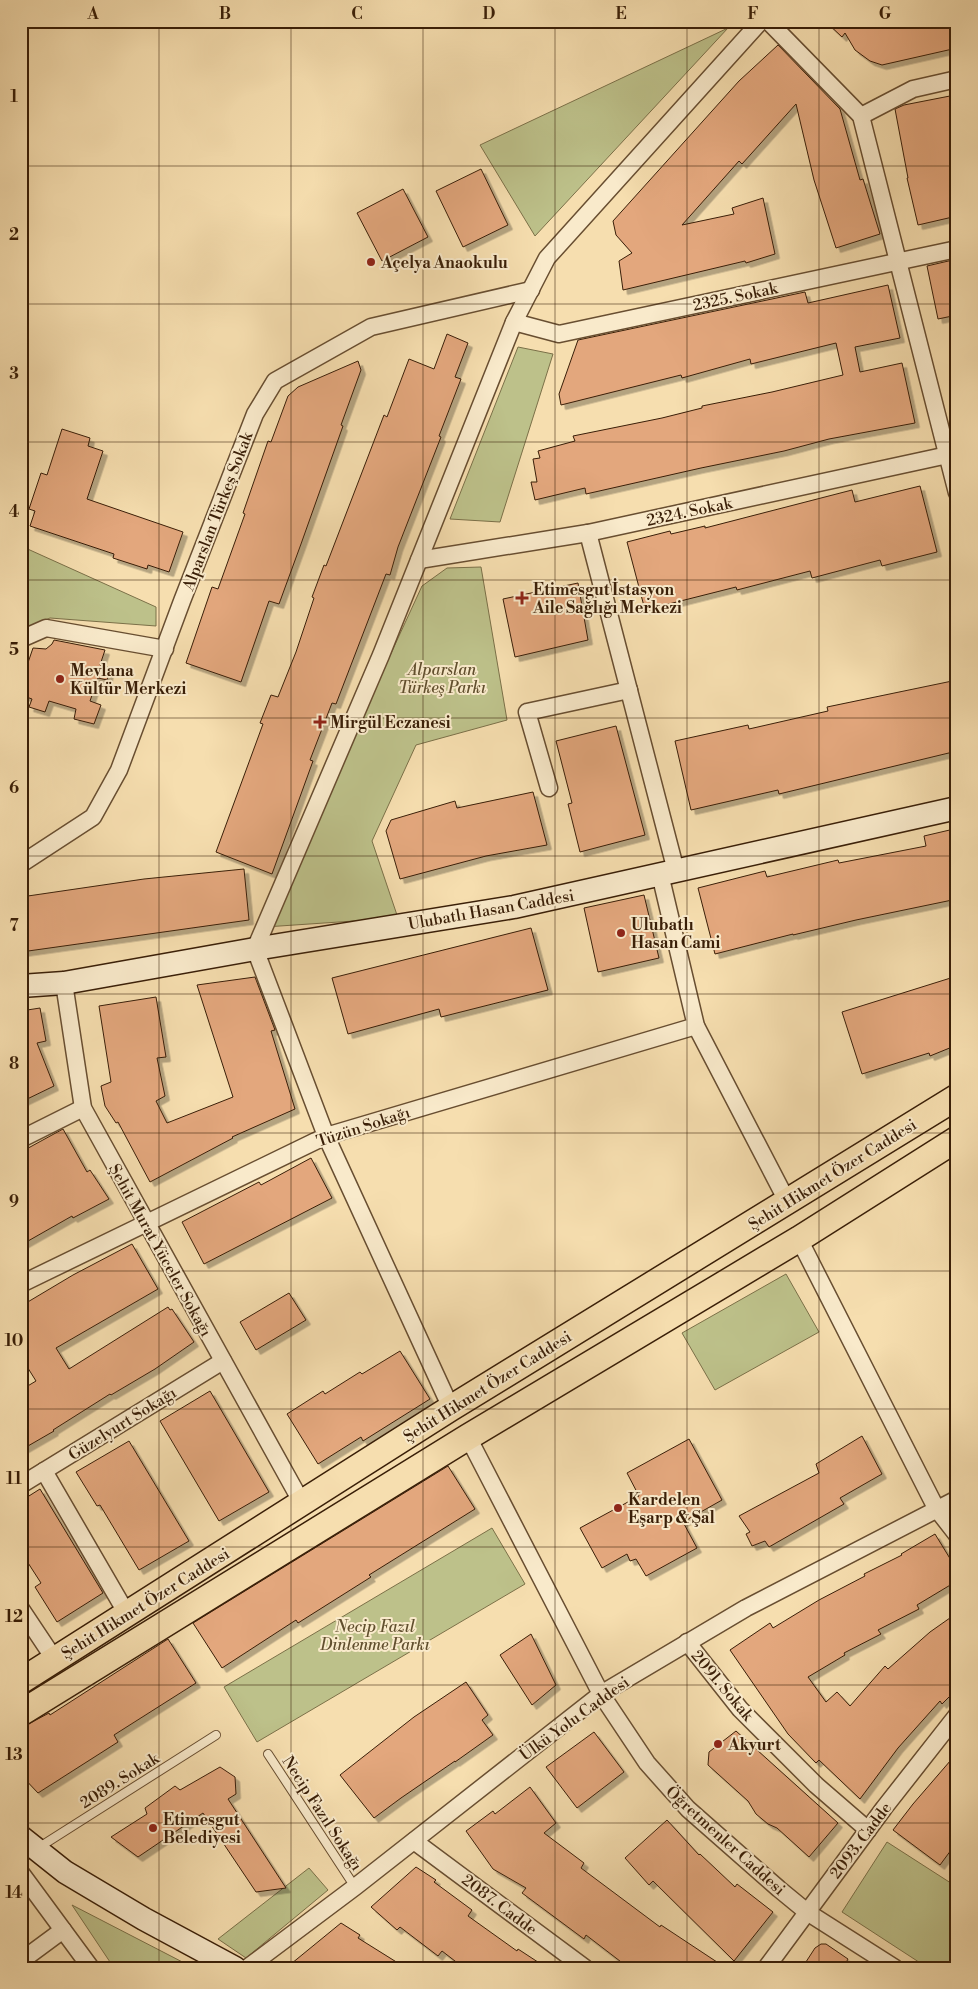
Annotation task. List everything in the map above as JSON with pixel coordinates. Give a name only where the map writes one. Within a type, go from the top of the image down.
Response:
[{"type":"main road","name":"Şehit Hikmet Özer Caddesi","points":[[21,1681],[451,1408],[957,1097]]},
{"type":"main road","name":"Şehit Hikmet Özer Caddesi","points":[[21,1714],[468,1437],[800,1239],[957,1139]]},
{"type":"main road","points":[[451,1408],[468,1437]]},
{"type":"street","points":[[451,1408],[326,1136],[256,949],[377,664],[514,322],[547,258],[761,21]]},
{"type":"street","points":[[768,21],[861,116],[898,260],[952,454],[957,493]]},
{"type":"street","points":[[861,116],[912,89],[957,79]]},
{"type":"street","name":"2325. Sokak","points":[[514,322],[559,334],[898,260],[957,249]]},
{"type":"street","name":"Alparslan Türkeş Sokak","points":[[21,864],[93,817],[119,770],[255,414],[275,381],[371,327],[530,290]]},
{"type":"street","name":"2324. Sokak","points":[[419,560],[588,533],[952,454]]},
{"type":"street","points":[[588,533],[629,690],[668,872],[696,1026],[787,1201]]},
{"type":"street","points":[[21,639],[46,628],[164,649]]},
{"type":"street","points":[[549,788],[527,712],[629,690]]},
{"type":"street","name":"Ulubatlı Hasan Caddesi","points":[[21,986],[64,983],[256,949],[514,907],[957,808]]},
{"type":"street","name":"Şehit Murat Yüceler Sokağı","points":[[64,983],[82,1108],[302,1503]]},
{"type":"street","name":"Tüzün Sokağı","points":[[21,1284],[326,1136],[696,1026]]},
{"type":"street","points":[[21,1139],[82,1108]]},
{"type":"street","points":[[800,1239],[936,1508],[957,1535]]},
{"type":"street","name":"Güzelyurt Sokağı","points":[[21,1485],[223,1361]]},
{"type":"street","name":"Öğretmenler Caddesi","points":[[468,1437],[601,1694],[647,1763],[688,1809],[752,1866],[808,1912],[895,1968]]},
{"type":"street","points":[[44,1472],[126,1614]]},
{"type":"street","name":"Ülkü Yolu Caddesi","points":[[247,1968],[355,1887],[601,1694],[746,1608],[936,1508],[957,1499]]},
{"type":"street","points":[[21,1608],[55,1660]]},
{"type":"street","name":"2091. Sokak","points":[[687,1642],[740,1709],[816,1785],[868,1830]]},
{"type":"street","name":"2093. Cadde","points":[[766,1968],[868,1830],[957,1715]]},
{"type":"street","name":"2087. Cadde","points":[[414,1841],[585,1968]]},
{"type":"street","points":[[29,1843],[65,1872],[144,1919],[235,1968]]},
{"type":"street","points":[[21,1873],[91,1968]]},
{"type":"street","points":[[21,1961],[63,1930]]},
{"type":"lane","name":"2089. Sokak","points":[[29,1843],[216,1735]]},
{"type":"lane","name":"Necip Fazıl Sokağı","points":[[268,1754],[355,1887]]},
{"type":"green space","points":[[728,28],[535,236],[480,145]]},
{"type":"green space","points":[[518,347],[553,354],[500,522],[450,519]]},
{"type":"green space","points":[[21,546],[156,607],[156,626],[50,618],[21,631]]},
{"type":"green space","name":"Alparslan Türkeş Parkı","points":[[481,567],[507,720],[416,745],[372,841],[398,918],[265,927],[422,586],[447,568]]},
{"type":"green space","points":[[786,1274],[819,1332],[715,1390],[682,1333]]},
{"type":"green space","name":"Necip Fazıl Dinlenme Parkı","points":[[492,1528],[525,1584],[257,1742],[224,1687]]},
{"type":"green space","points":[[887,1842],[957,1887],[957,1968],[928,1968],[842,1912]]},
{"type":"green space","points":[[309,1868],[328,1890],[246,1958],[218,1939]]},
{"type":"green space","points":[[72,1905],[194,1968],[114,1968]]},
{"type":"building","points":[[825,21],[957,21],[957,48],[882,65],[870,61],[855,50],[845,33],[842,37]]},
{"type":"building","points":[[778,45],[840,109],[860,180],[863,179],[880,234],[836,248],[814,180],[796,104],[742,164],[739,161],[682,225],[734,214],[732,208],[763,198],[775,254],[746,263],[745,261],[623,290],[619,261],[632,253],[616,235],[613,221],[739,81]]},
{"type":"building","points":[[955,95],[957,216],[918,225],[907,178],[895,109],[904,105]]},
{"type":"building","points":[[481,169],[508,225],[463,247],[436,191]]},
{"type":"building","points":[[403,189],[428,237],[382,261],[357,213]]},
{"type":"building","points":[[957,259],[957,315],[938,319],[927,266]]},
{"type":"building","points":[[888,285],[900,338],[855,347],[860,372],[902,363],[915,423],[829,439],[784,451],[586,494],[585,488],[535,500],[531,482],[537,482],[533,459],[540,458],[538,451],[575,441],[573,436],[662,418],[702,408],[702,406],[843,375],[836,343],[751,364],[750,359],[682,378],[681,375],[561,405],[559,394],[578,340],[805,292],[808,303]]},
{"type":"building","points":[[447,334],[468,343],[455,377],[461,379],[439,436],[441,437],[398,547],[390,575],[386,574],[336,704],[332,703],[310,760],[313,761],[272,874],[216,852],[263,724],[260,723],[271,695],[278,697],[296,652],[314,598],[312,597],[324,565],[326,566],[384,415],[387,417],[409,359],[434,369]]},
{"type":"building","points":[[358,361],[361,370],[301,544],[279,604],[269,601],[241,682],[186,663],[212,587],[218,589],[245,514],[243,513],[268,441],[271,442],[288,396],[298,387]]},
{"type":"building","points":[[62,429],[90,438],[88,446],[103,451],[87,499],[183,532],[169,572],[148,565],[147,569],[113,558],[114,554],[30,526],[35,511],[29,509],[41,473],[47,475]]},
{"type":"building","points":[[920,486],[937,552],[882,566],[880,560],[812,578],[810,571],[737,590],[736,587],[645,610],[627,542],[670,531],[671,534],[705,526],[705,528],[852,490],[855,502]]},
{"type":"building","points":[[578,583],[588,640],[515,657],[503,599]]},
{"type":"building","name":"Mevlana Kültür Merkezi","points":[[54,640],[105,650],[100,665],[110,668],[107,680],[98,678],[90,701],[101,705],[94,724],[74,719],[76,709],[49,701],[45,712],[29,707],[32,699],[21,695],[21,683],[33,648],[46,649]]},
{"type":"building","points":[[957,680],[957,751],[779,794],[778,790],[691,810],[675,741],[748,725],[749,729],[828,711],[827,707]]},
{"type":"building","points":[[616,726],[645,835],[580,852],[568,804],[572,803],[556,741]]},
{"type":"building","points":[[533,792],[547,845],[486,856],[400,879],[386,831],[391,820],[455,801],[457,808]]},
{"type":"building","points":[[954,829],[957,830],[957,899],[793,934],[715,954],[698,888],[765,871],[767,877],[838,860],[839,863],[926,846],[924,836]]},
{"type":"building","points":[[244,869],[249,920],[21,952],[21,897],[144,879]]},
{"type":"building","name":"Ulubatlı Hasan Cami","points":[[644,895],[659,958],[598,972],[584,908]]},
{"type":"building","points":[[531,928],[548,990],[441,1017],[439,1009],[348,1034],[332,978]]},
{"type":"building","points":[[957,976],[957,1045],[930,1056],[929,1053],[862,1074],[842,1012]]},
{"type":"building","points":[[255,977],[275,1030],[271,1031],[295,1109],[232,1137],[150,1182],[118,1122],[116,1123],[105,1106],[101,1086],[111,1082],[99,1006],[156,997],[166,1057],[157,1058],[165,1096],[156,1101],[167,1123],[233,1097],[197,985]]},
{"type":"building","points":[[40,1008],[46,1041],[37,1043],[54,1086],[21,1102],[21,1011]]},
{"type":"building","points":[[63,1129],[87,1172],[90,1170],[109,1199],[73,1218],[72,1216],[21,1245],[21,1152]]},
{"type":"building","points":[[311,1158],[332,1198],[204,1264],[182,1222],[259,1182],[261,1185]]},
{"type":"building","points":[[132,1244],[158,1289],[56,1348],[69,1369],[168,1307],[170,1310],[172,1309],[194,1342],[155,1369],[110,1394],[21,1450],[21,1390],[36,1381],[21,1357],[21,1306],[73,1275]]},
{"type":"building","points":[[289,1293],[306,1320],[256,1350],[240,1322]]},
{"type":"building","points":[[400,1351],[430,1399],[363,1441],[361,1437],[318,1464],[287,1414],[323,1391],[325,1394],[360,1372],[362,1374]]},
{"type":"building","points":[[210,1391],[269,1492],[219,1521],[160,1421]]},
{"type":"building","points":[[862,1436],[882,1474],[840,1498],[844,1504],[769,1547],[765,1541],[752,1546],[746,1534],[750,1532],[739,1516],[819,1473],[816,1464]]},
{"type":"building","points":[[689,1439],[722,1500],[683,1522],[697,1548],[646,1576],[636,1559],[630,1561],[627,1554],[602,1568],[580,1528],[639,1496],[627,1473]]},
{"type":"building","points":[[129,1441],[189,1541],[139,1570],[100,1505],[97,1506],[76,1472]]},
{"type":"building","points":[[448,1466],[475,1509],[369,1575],[371,1577],[298,1623],[296,1620],[222,1668],[193,1623]]},
{"type":"building","points":[[40,1489],[103,1593],[57,1622],[35,1587],[41,1583],[21,1552],[21,1501]]},
{"type":"building","points":[[935,1534],[957,1570],[957,1581],[917,1605],[919,1609],[878,1630],[881,1634],[844,1653],[845,1655],[808,1677],[826,1702],[837,1692],[850,1706],[885,1666],[888,1669],[930,1632],[957,1613],[957,1689],[942,1704],[940,1701],[898,1748],[860,1799],[819,1760],[816,1763],[788,1734],[730,1650],[770,1623],[773,1628],[819,1600],[865,1576],[864,1574],[902,1555]]},
{"type":"building","points":[[531,1634],[556,1685],[532,1705],[500,1655]]},
{"type":"building","points":[[168,1639],[196,1683],[114,1735],[118,1742],[38,1793],[21,1775],[21,1728],[49,1713],[50,1715]]},
{"type":"building","points":[[466,1682],[488,1715],[482,1720],[493,1735],[374,1818],[340,1775],[414,1717]]},
{"type":"building","points":[[736,1731],[838,1823],[809,1857],[777,1828],[768,1824],[756,1814],[748,1801],[708,1765],[709,1752]]},
{"type":"building","points":[[594,1732],[624,1772],[577,1808],[546,1767]]},
{"type":"building","points":[[957,1753],[957,1842],[940,1865],[893,1830]]},
{"type":"building","name":"Etimesgut Belediyesi","points":[[220,1767],[235,1777],[236,1794],[228,1799],[286,1888],[256,1892],[203,1813],[138,1857],[111,1837],[147,1814],[145,1808],[175,1786],[180,1790]]},
{"type":"building","points":[[530,1787],[556,1823],[544,1833],[584,1863],[581,1868],[660,1927],[661,1925],[726,1968],[629,1968],[586,1935],[584,1939],[522,1893],[526,1888],[493,1869],[466,1831],[493,1811],[495,1814]]},
{"type":"building","points":[[667,1820],[699,1855],[735,1887],[737,1884],[773,1912],[734,1961],[653,1881],[649,1885],[625,1858]]},
{"type":"building","points":[[416,1867],[436,1880],[434,1882],[472,1910],[468,1916],[517,1951],[518,1949],[547,1968],[464,1968],[442,1951],[438,1956],[400,1927],[397,1930],[371,1907]]},
{"type":"building","points":[[341,1923],[360,1935],[358,1938],[406,1968],[286,1968]]},
{"type":"building","points":[[821,1944],[826,1944],[848,1959],[843,1968],[802,1968],[815,1948]]},
{"type":"place","name":"Açelya Anaokulu","points":[[371,262]]},
{"type":"place","name":"Etimesgut İstasyon Aile Sağlığı Merkezi","points":[[522,598]]},
{"type":"place","name":"Mevlana Kültür Merkezi","points":[[60,679]]},
{"type":"place","name":"Mirgül Eczanesi","points":[[320,722]]},
{"type":"place","name":"Ulubatlı Hasan Cami","points":[[621,933]]},
{"type":"place","name":"Kardelen Eşarp & Şal","points":[[618,1508]]},
{"type":"place","name":"Akyurt","points":[[718,1744]]},
{"type":"place","name":"Etimesgut Belediyesi","points":[[153,1828]]}]
